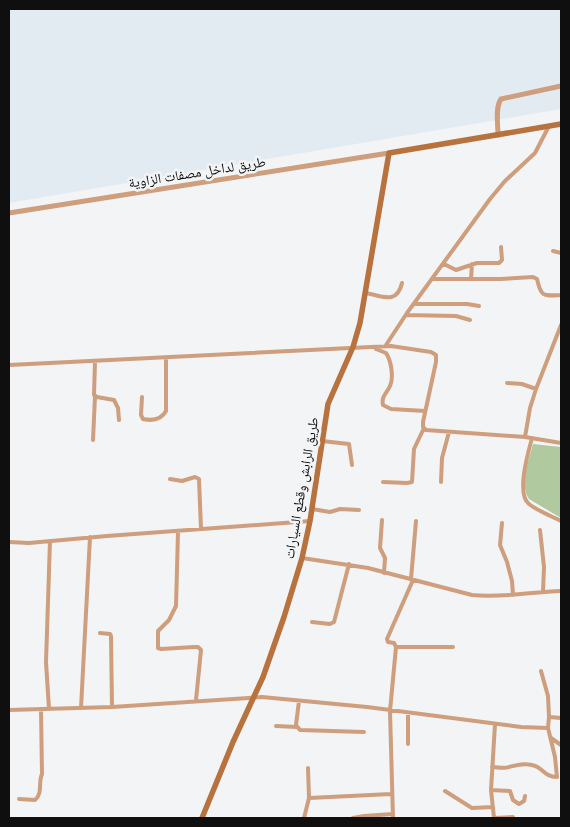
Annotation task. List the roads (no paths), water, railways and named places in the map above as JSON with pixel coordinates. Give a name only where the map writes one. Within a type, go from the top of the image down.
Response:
[{"type":"main road","points":[[389,153],[561,124]]},
{"type":"main road","name":"طريق الرابش وقطع السيارات","points":[[202,818],[232,742],[263,677],[302,558],[310,521],[330,397],[353,348],[366,293],[389,153]]},
{"type":"street","points":[[498,135],[498,101],[561,86]]},
{"type":"street","points":[[386,345],[495,193],[505,181],[535,154],[550,126]]},
{"type":"street","name":"طريق لداخل مصفات الزاوية","points":[[9,213],[389,153]]},
{"type":"street","points":[[444,264],[456,270],[472,264],[500,263],[502,260],[501,247]]},
{"type":"street","points":[[552,251],[561,253]]},
{"type":"street","points":[[471,279],[472,264]]},
{"type":"street","points":[[433,279],[533,277],[540,292],[548,296],[561,295]]},
{"type":"street","points":[[366,293],[390,298],[395,297],[402,283]]},
{"type":"street","points":[[414,304],[467,304],[479,306]]},
{"type":"street","points":[[406,315],[456,316],[470,320]]},
{"type":"street","points":[[525,438],[530,408],[561,325]]},
{"type":"street","points":[[556,341],[561,342]]},
{"type":"street","points":[[9,365],[373,348],[386,345],[432,352],[436,355],[422,424],[428,431],[532,438],[561,443]]},
{"type":"street","points":[[373,348],[383,351],[389,357],[392,380],[383,398],[383,405],[391,409],[425,411]]},
{"type":"street","points":[[142,396],[141,415],[143,419],[155,420],[164,414],[166,357]]},
{"type":"street","points":[[93,440],[94,361]]},
{"type":"street","points":[[507,383],[522,384],[536,390]]},
{"type":"street","points":[[95,396],[114,400],[118,408],[119,420]]},
{"type":"street","points":[[383,482],[412,482],[414,449],[424,428]]},
{"type":"street","points":[[441,482],[442,458],[448,432]]},
{"type":"street","points":[[532,438],[525,472],[523,494],[530,504],[561,521]]},
{"type":"street","points":[[322,441],[349,444],[352,465]]},
{"type":"street","points":[[170,479],[182,481],[194,477],[199,479],[202,529]]},
{"type":"street","points":[[312,509],[330,512],[340,509],[359,510]]},
{"type":"street","points":[[382,520],[380,548],[385,558],[384,573]]},
{"type":"street","points":[[9,542],[29,543],[310,521]]},
{"type":"street","points":[[354,818],[393,816],[390,711],[396,647],[394,643],[388,642],[387,639],[412,580],[416,521]]},
{"type":"street","points":[[502,523],[500,545],[512,581],[513,595]]},
{"type":"street","points":[[540,530],[544,567],[543,592]]},
{"type":"street","points":[[178,532],[176,606],[169,620],[158,631],[157,645],[161,649],[198,647],[201,650],[196,700]]},
{"type":"street","points":[[81,708],[90,537]]},
{"type":"street","points":[[49,709],[46,662],[50,541]]},
{"type":"street","points":[[302,558],[349,564],[472,595],[513,595],[561,591]]},
{"type":"street","points":[[312,622],[330,624],[335,621],[349,564]]},
{"type":"street","points":[[100,633],[110,634],[111,636],[112,707]]},
{"type":"street","points":[[396,647],[453,647]]},
{"type":"street","points":[[492,767],[506,768],[518,764],[533,765],[541,769],[547,776],[557,778],[548,728],[548,696],[541,671]]},
{"type":"street","points":[[9,710],[112,707],[254,696],[367,707],[521,727],[548,728]]},
{"type":"street","points":[[297,727],[299,701]]},
{"type":"street","points":[[19,799],[35,800],[39,796],[42,774],[41,709]]},
{"type":"street","points":[[408,713],[408,744]]},
{"type":"street","points":[[549,718],[561,718]]},
{"type":"street","points":[[495,724],[491,790],[494,818],[513,817]]},
{"type":"street","points":[[276,726],[297,727],[300,730],[364,732]]},
{"type":"street","points":[[551,738],[561,745]]},
{"type":"street","points":[[304,818],[309,798],[308,768]]},
{"type":"street","points":[[491,790],[510,791],[513,800],[519,804],[524,801],[525,796]]},
{"type":"street","points":[[446,791],[472,808],[493,807]]},
{"type":"street","points":[[309,798],[391,794]]}]
